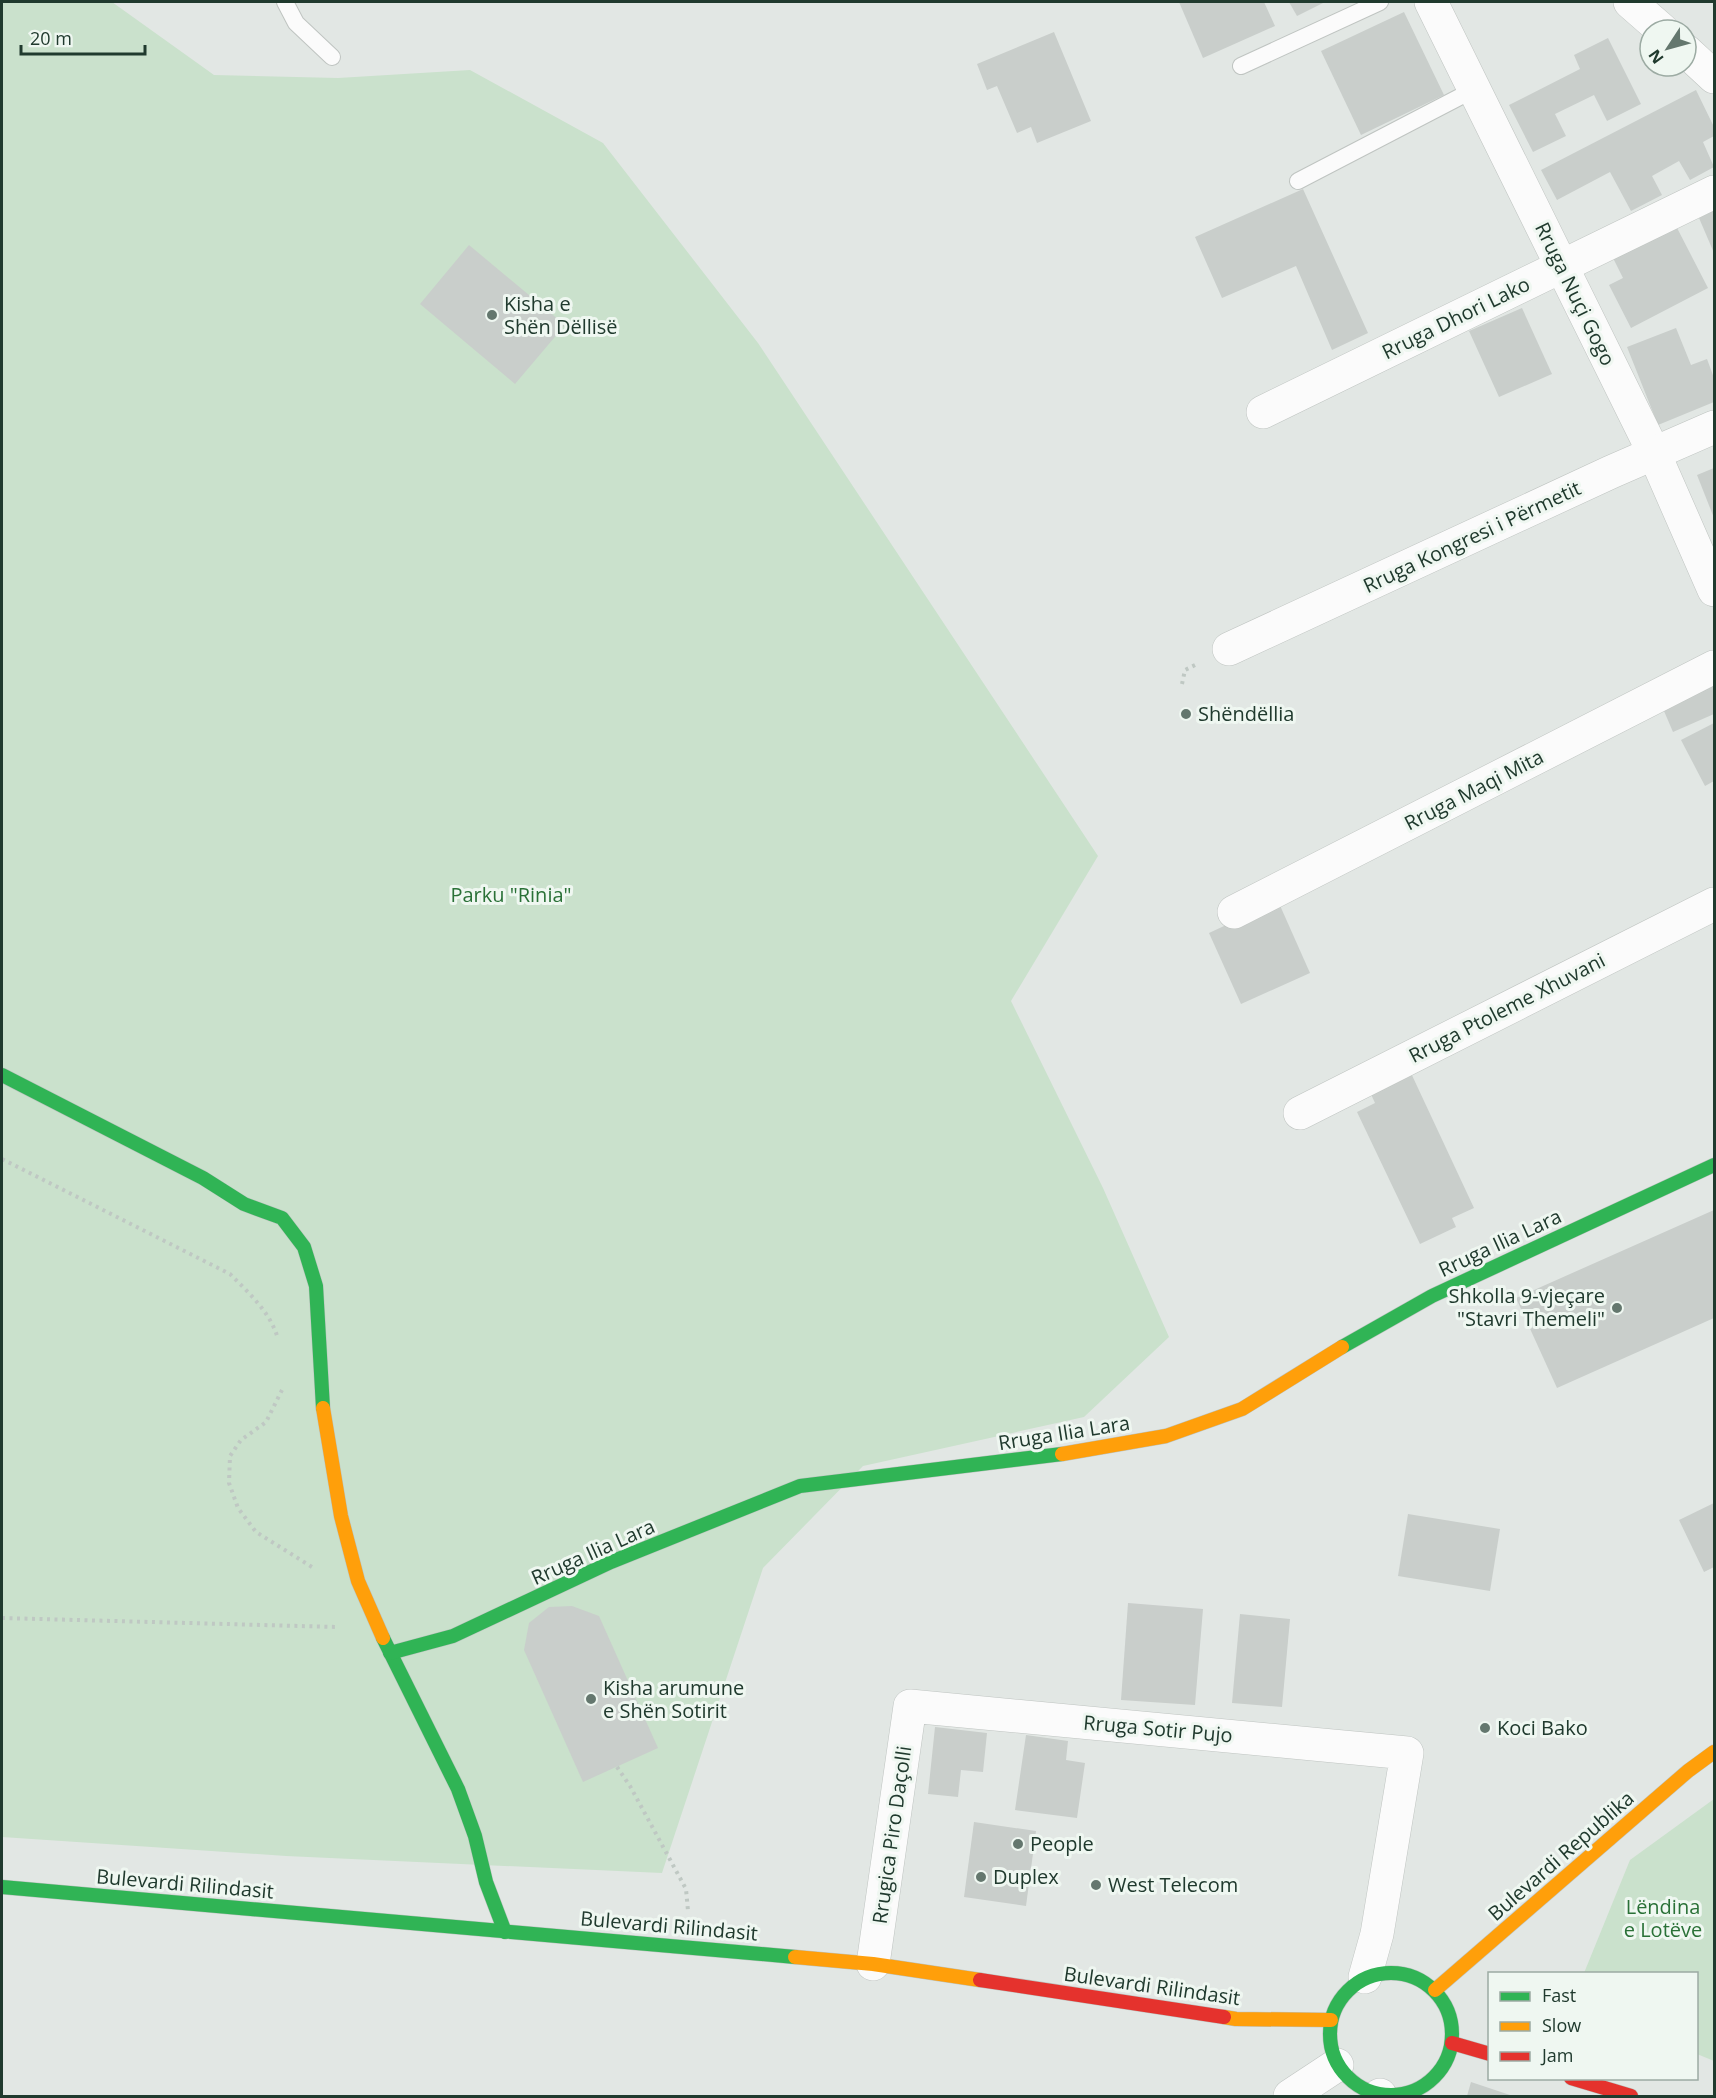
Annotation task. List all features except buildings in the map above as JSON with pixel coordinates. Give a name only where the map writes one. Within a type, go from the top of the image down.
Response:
[{"type":"street","name":"Rruga Nuçi Gogo","points":[[1431,2],[1654,453],[1714,590]]},
{"type":"street","points":[[1630,2],[1648,18]]},
{"type":"street","name":"Rruga Dhori Lako","points":[[1263,412],[1714,192]]},
{"type":"street","name":"Rruga Kongresi i Përmetit","points":[[1229,649],[1714,427]]},
{"type":"street","name":"Rruga Maqi Mita","points":[[1234,912],[1714,667]]},
{"type":"street","name":"Rruga Ptoleme Xhuvani","points":[[1300,1113],[1714,904]]},
{"type":"street","points":[[2,1075],[203,1178],[244,1204],[282,1218],[304,1247],[316,1286],[322,1412],[341,1516],[358,1581],[390,1653],[458,1789],[475,1836],[486,1882],[505,1932]]},
{"type":"street","name":"Rruga Ilia Lara","points":[[390,1653],[453,1636],[610,1562],[800,1486],[1094,1450],[1166,1436],[1242,1409],[1328,1354],[1432,1296],[1714,1165]]},
{"type":"street","name":"Rruga Sotir Pujo","points":[[910,1706],[1407,1753],[1377,1934],[1365,1977]]},
{"type":"street","name":"Rrugica Piro Daçolli","points":[[873,1964],[910,1706]]},
{"type":"street","name":"Bulevardi Republika","points":[[1435,1990],[1688,1771],[1714,1752]]},
{"type":"street","name":"Bulevardi Rilindasit","points":[[2,1887],[873,1964],[1236,2019],[1331,2020]]},
{"type":"street","points":[[1383,1972],[1402,1973],[1420,1979],[1435,1990],[1446,2006],[1452,2024],[1452,2043],[1446,2061],[1434,2078],[1419,2089],[1400,2095],[1380,2096],[1362,2088],[1346,2076],[1337,2065],[1330,2040],[1331,2020],[1337,2003],[1349,1988],[1365,1977],[1383,1972]]},
{"type":"street","points":[[1452,2043],[1488,2053]]},
{"type":"street","points":[[1290,2097],[1337,2065]]},
{"type":"street","points":[[1574,2080],[1631,2097]]},
{"type":"lane","points":[[285,2],[296,23],[332,57]]},
{"type":"lane","points":[[1241,66],[1380,2]]},
{"type":"lane","points":[[1298,181],[1475,90]]},
{"type":"path","points":[[2,1159],[230,1274],[253,1297],[276,1330],[281,1347]]},
{"type":"path","points":[[283,1389],[266,1422],[241,1440],[231,1456],[229,1483],[238,1508],[256,1532],[312,1567],[317,1577]]},
{"type":"path","points":[[2,1618],[342,1627],[337,1617]]},
{"type":"path","points":[[617,1767],[630,1786],[686,1889],[692,1948]]},
{"type":"green space","name":"Parku \"Rinia\"","points":[[2,2],[112,2],[214,75],[338,78],[470,70],[603,143],[758,343],[1098,856],[1011,1001],[1103,1188],[1169,1337],[1084,1417],[863,1466],[763,1568],[662,1873],[286,1856],[2,1837]]},
{"type":"green space","name":"Lëndina e Lotëve","points":[[1714,1799],[1714,2061],[1698,2054],[1698,1972],[1584,1972],[1630,1860]]},
{"type":"traffic: fast","points":[[2,1075],[203,1178],[244,1204],[282,1218],[304,1247],[316,1286],[323,1408]]},
{"type":"traffic: fast","points":[[1342,1347],[1432,1296],[1714,1165]]},
{"type":"traffic: fast","points":[[390,1653],[453,1636],[611,1562],[800,1486],[1062,1454]]},
{"type":"traffic: fast","points":[[383,1638],[458,1789],[475,1836],[486,1882],[505,1932]]},
{"type":"traffic: fast","points":[[2,1887],[795,1957]]},
{"type":"traffic: fast","points":[[1391,1973],[1414,1977],[1434,1991],[1448,2011],[1452,2034],[1448,2057],[1434,2077],[1414,2091],[1391,2095],[1368,2091],[1348,2077],[1334,2057],[1330,2034],[1334,2011],[1348,1991],[1368,1977],[1391,1973]]},
{"type":"traffic: slow","points":[[1062,1454],[1166,1436],[1242,1409],[1342,1347]]},
{"type":"traffic: slow","points":[[323,1408],[341,1516],[358,1581],[383,1638]]},
{"type":"traffic: slow","points":[[1435,1990],[1688,1771],[1714,1752]]},
{"type":"traffic: slow","points":[[795,1957],[873,1964],[980,1980]]},
{"type":"traffic: slow","points":[[1224,2017],[1331,2020]]},
{"type":"traffic: jam","points":[[980,1980],[1224,2017]]},
{"type":"traffic: jam","points":[[1452,2043],[1488,2053]]},
{"type":"traffic: jam","points":[[1578,2080],[1631,2096]]},
{"type":"place","name":"Kisha e Shën Dëllisë","points":[[492,315]]},
{"type":"place","name":"Shëndëllia","points":[[1186,714]]},
{"type":"place","name":"Shkolla 9-vjeçare \"Stavri Themeli\"","points":[[1617,1308]]},
{"type":"place","name":"Kisha arumune e Shën Sotirit","points":[[591,1699]]},
{"type":"place","name":"Koci Bako","points":[[1485,1728]]},
{"type":"place","name":"People","points":[[1018,1844]]},
{"type":"place","name":"Duplex","points":[[981,1877]]},
{"type":"place","name":"West Telecom","points":[[1096,1885]]}]
